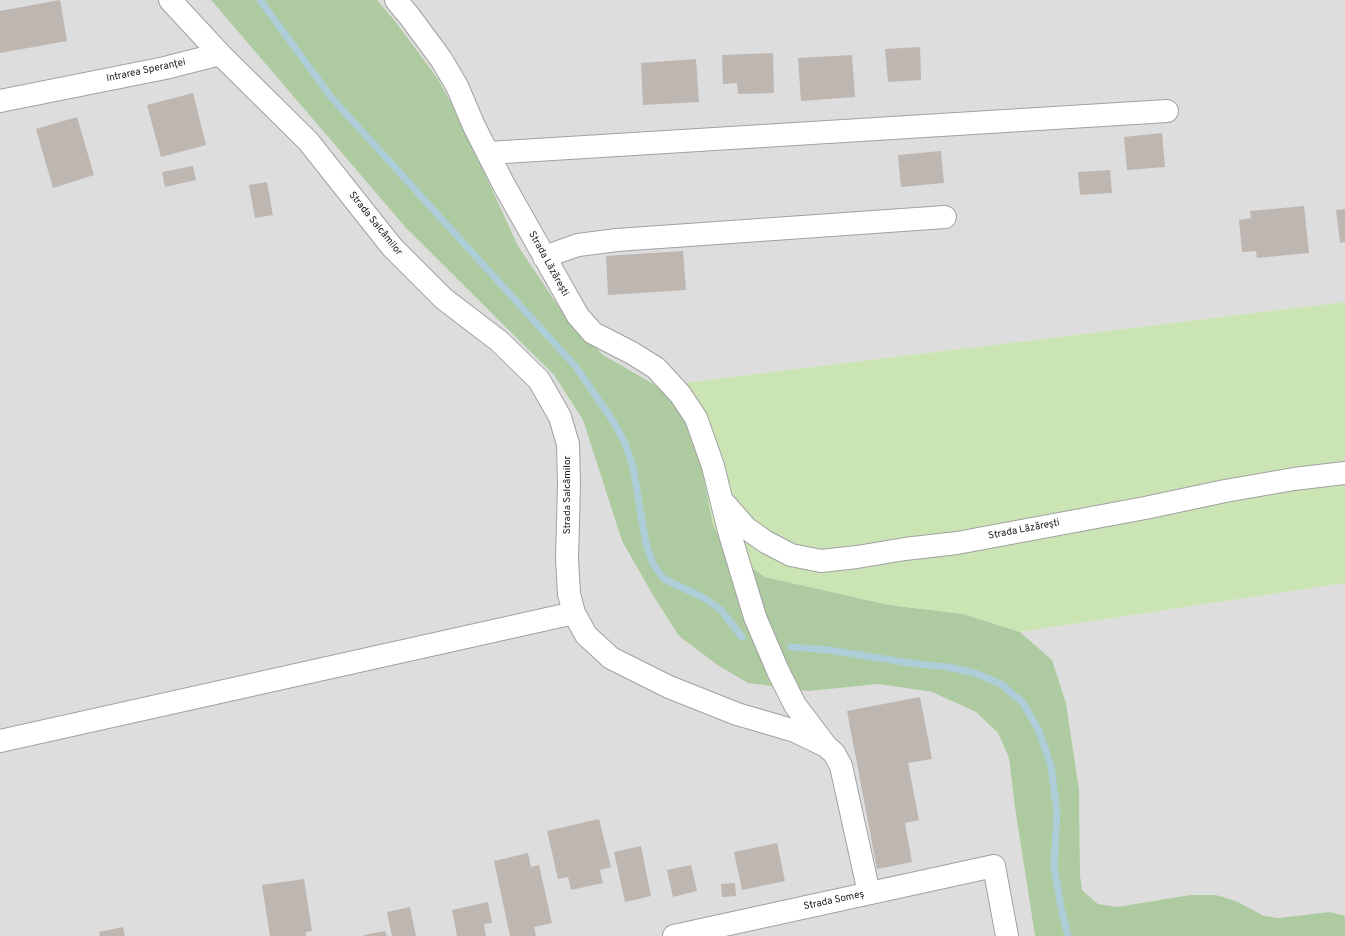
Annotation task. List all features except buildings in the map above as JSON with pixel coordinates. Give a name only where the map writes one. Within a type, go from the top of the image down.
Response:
[{"type":"street","points":[[170,0],[220,54]]},
{"type":"street","name":"Strada Lăzărești","points":[[396,0],[423,35],[457,86],[474,126],[488,153],[544,257],[578,316],[593,333],[656,368],[680,394],[696,418],[713,466],[755,617],[778,671],[796,705],[826,746],[834,753],[841,766],[869,893]]},
{"type":"street","name":"Intrarea Speranței","points":[[0,101],[165,68],[220,54]]},
{"type":"street","name":"Strada Salcâmilor","points":[[220,54],[308,142],[392,247],[444,299],[499,341],[539,380],[560,417],[568,444],[569,484],[567,559],[569,594],[574,612],[586,635],[611,658],[669,688],[737,714],[795,732],[826,746]]},
{"type":"street","points":[[488,153],[1168,111]]},
{"type":"street","points":[[544,257],[578,245],[617,240],[945,217]]},
{"type":"street","name":"Strada Lăzărești","points":[[722,500],[746,528],[766,542],[791,555],[821,561],[957,543],[1233,490],[1294,479],[1345,473]]},
{"type":"street","points":[[0,741],[574,612]]},
{"type":"street","name":"Strada Someș","points":[[674,936],[994,866],[1007,936]]},
{"type":"shaded area","points":[[0,0],[211,0],[406,228],[554,375],[583,420],[622,541],[654,597],[679,636],[809,691],[879,684],[932,692],[976,712],[998,733],[1009,758],[1015,808],[1035,936],[0,936]]},
{"type":"shaded area","points":[[377,0],[1345,0],[1345,302],[657,386],[603,355],[563,313],[518,246],[469,136],[438,79],[395,21]]},
{"type":"shaded area","points":[[1345,583],[1345,917],[1343,915],[1329,912],[1277,918],[1263,916],[1236,901],[1216,895],[1190,895],[1117,907],[1098,904],[1082,890],[1080,875],[1079,789],[1066,703],[1052,660],[1020,632]]},
{"type":"green space","points":[[211,0],[377,0],[395,21],[438,79],[469,136],[518,246],[563,313],[603,355],[657,386],[681,411],[699,454],[713,525],[724,547],[765,577],[889,605],[963,614],[1020,632],[1052,660],[1066,703],[1079,789],[1080,875],[1082,890],[1098,904],[1117,907],[1190,895],[1216,895],[1236,901],[1264,916],[1278,918],[1329,912],[1343,915],[1345,917],[1345,936],[1035,936],[1015,808],[1009,758],[998,733],[976,712],[932,692],[879,684],[809,691],[748,683],[719,666],[679,636],[654,597],[622,541],[583,420],[554,375],[406,228]]},
{"type":"green space","points":[[1345,302],[1345,583],[1020,632],[963,614],[889,605],[765,577],[724,546],[713,525],[699,454],[657,386]]},
{"type":"waterway","points":[[260,0],[331,97],[576,367],[613,421],[625,443],[633,467],[646,544],[653,564],[664,579],[704,598],[721,610],[742,637]]},
{"type":"waterway","points":[[791,647],[828,650],[917,664],[948,667],[975,673],[1001,684],[1023,703],[1039,731],[1051,766],[1057,812],[1054,866],[1061,908],[1068,936]]}]
